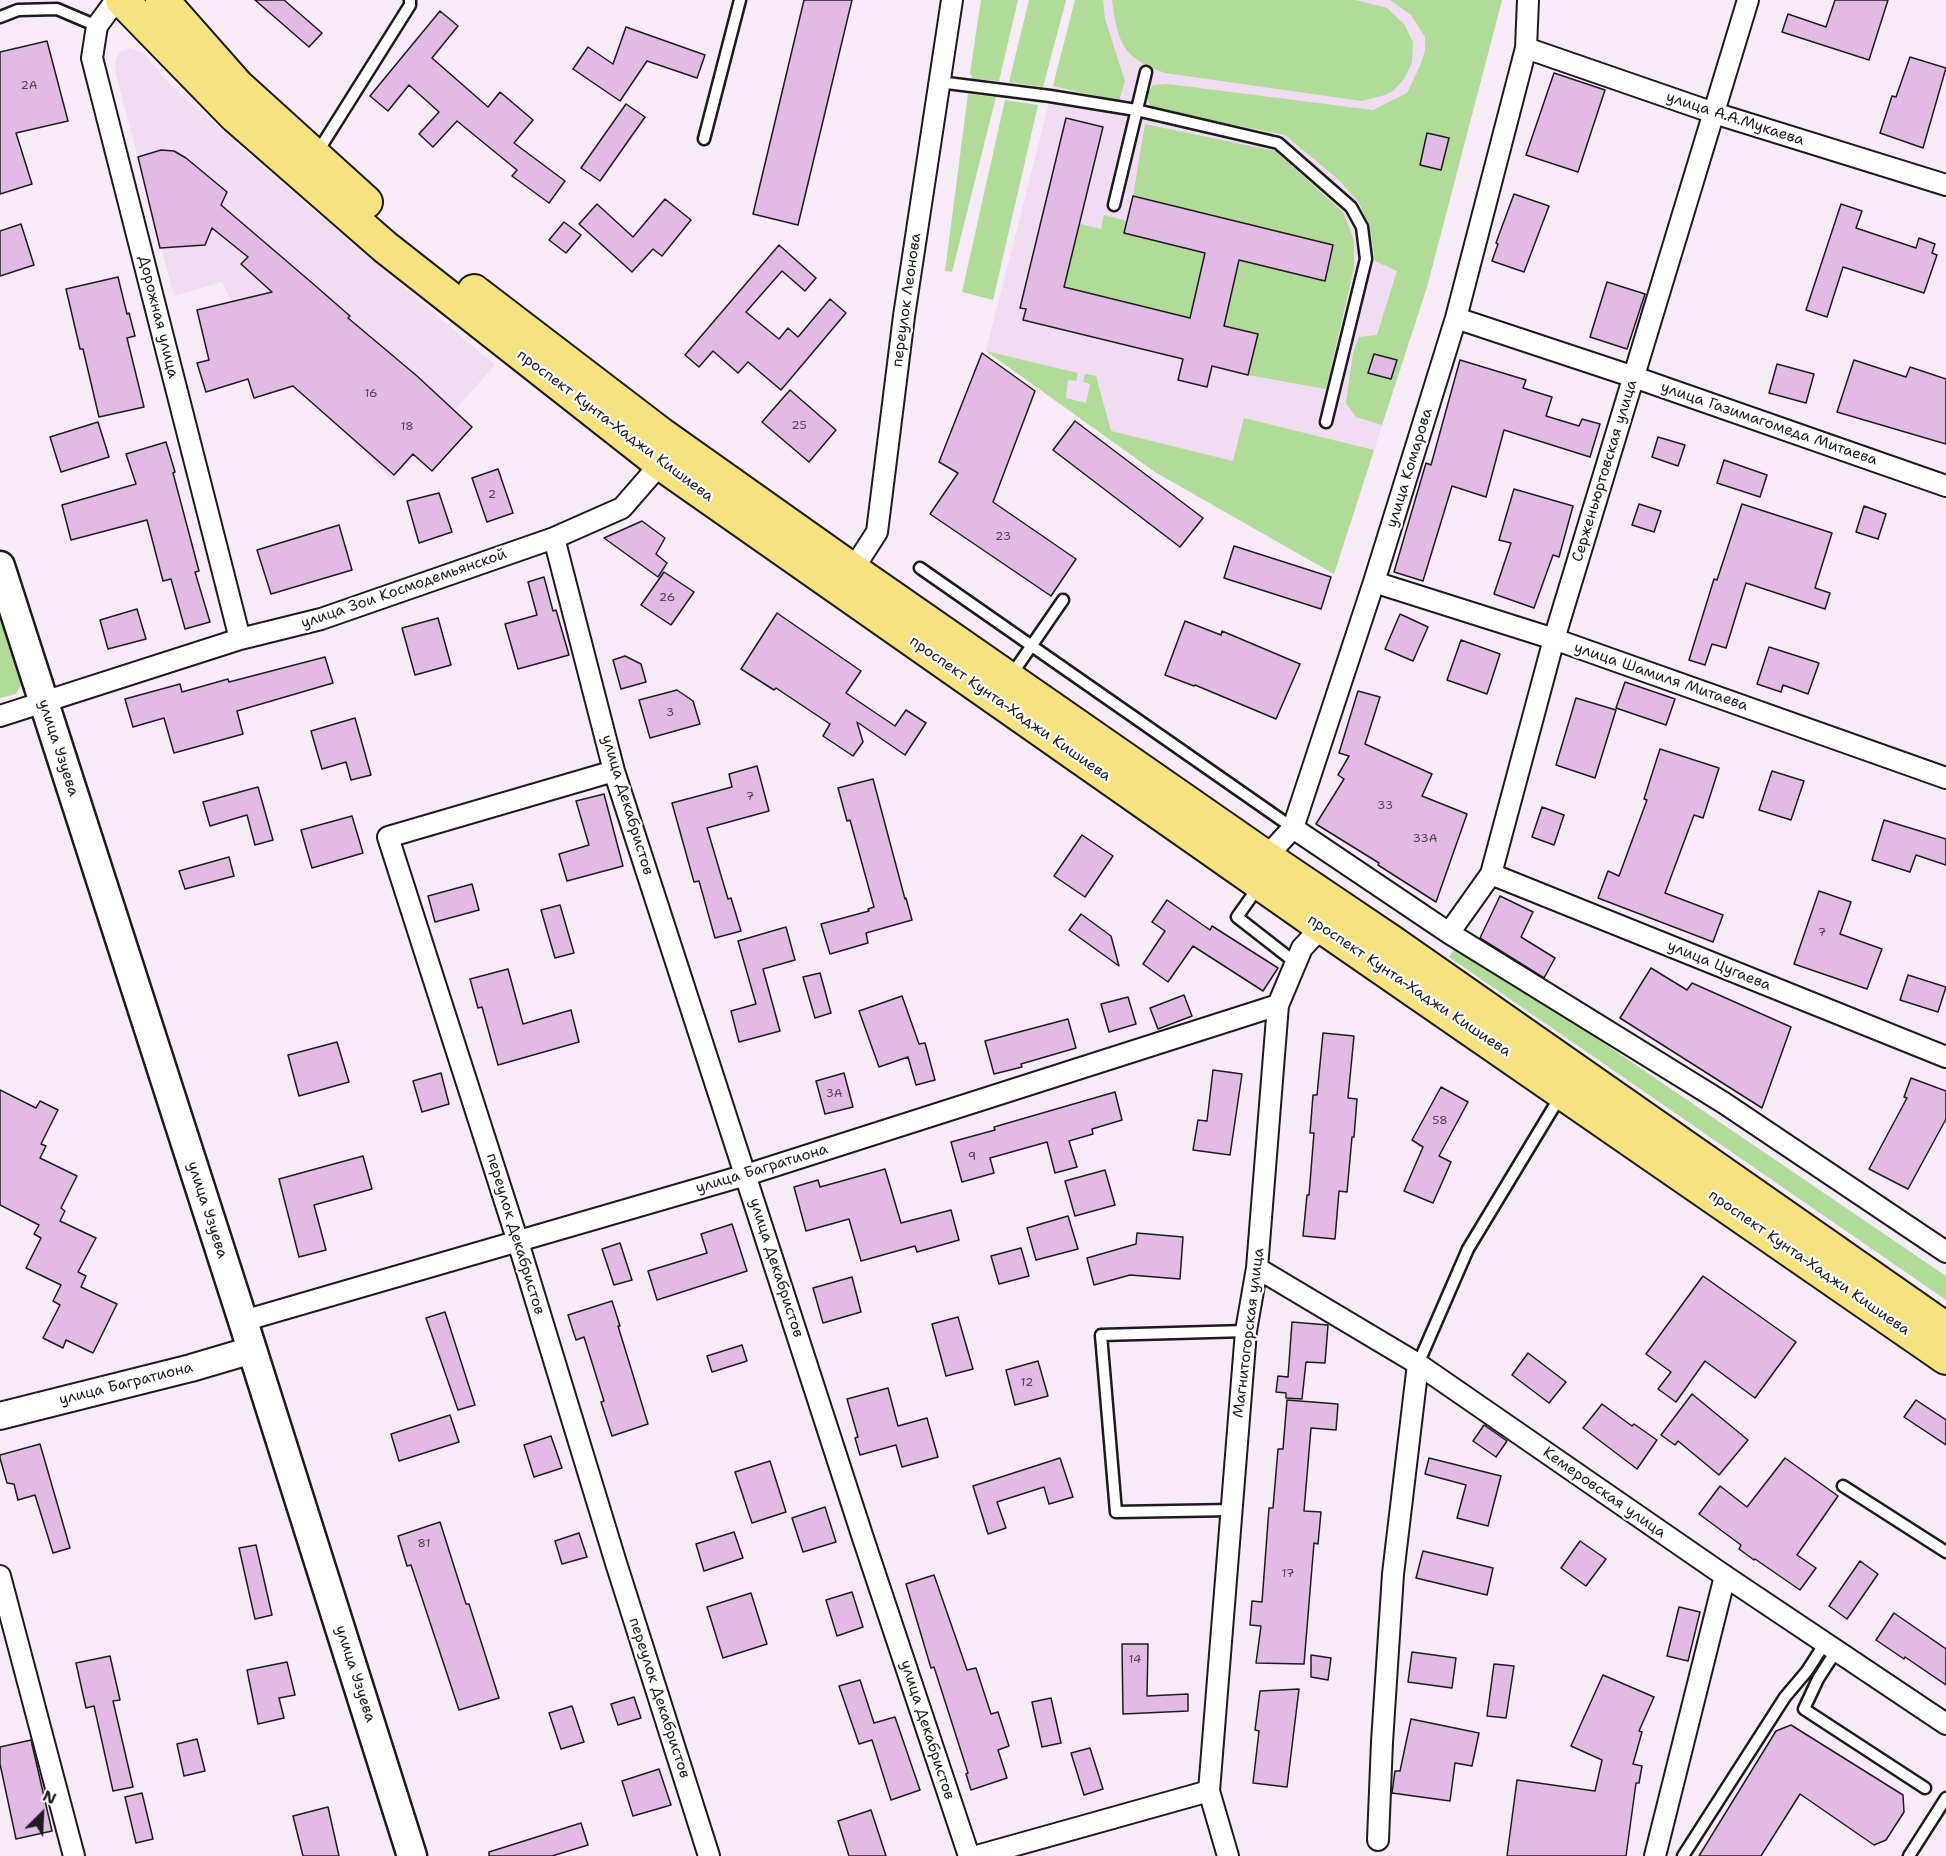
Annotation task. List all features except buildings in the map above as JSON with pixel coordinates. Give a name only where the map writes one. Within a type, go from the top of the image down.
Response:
[{"type":"main road","name":"проспект Кунта-Хаджи Кишиева","points":[[122,0],[236,116],[385,247],[846,580],[1202,843],[1263,870],[1392,942],[1946,1332]]},
{"type":"main road","name":"проспект Кунта-Хаджи Кишиева","points":[[162,0],[237,85],[357,194],[669,454]]},
{"type":"main road","name":"улица Узуева","points":[[0,566],[412,1856]]},
{"type":"main road","name":"проспект Кунта-Хаджи Кишиева","points":[[846,580],[1009,678],[1263,870],[1322,927],[1946,1358]]},
{"type":"street","name":"Дорожная улица","points":[[116,0],[97,26],[92,58],[240,639]]},
{"type":"street","name":"переулок Леонова","points":[[846,580],[878,532],[904,316],[952,0]]},
{"type":"street","name":"улица Комарова","points":[[1263,870],[1293,828],[1374,582],[1456,318],[1526,48],[1528,0]]},
{"type":"street","name":"Серженьюртовская улица","points":[[1449,933],[1491,874],[1554,639],[1748,0]]},
{"type":"street","name":"улица А.А.Мукаева","points":[[1526,48],[1714,113],[1946,185]]},
{"type":"street","name":"улица Газимагомеда Митаева","points":[[1456,318],[1634,377],[1946,486]]},
{"type":"street","name":"улица Зои Космодемьянской","points":[[0,716],[240,639],[321,619],[554,538],[622,508],[669,454]]},
{"type":"street","name":"улица Декабристов","points":[[554,538],[614,771],[863,1538],[969,1856]]},
{"type":"street","name":"улица Шамиля Митаева","points":[[1374,582],[1554,639],[1946,778]]},
{"type":"street","name":"переулок Декабристов","points":[[614,771],[388,837],[518,1242],[709,1856]]},
{"type":"street","points":[[1293,828],[1449,933],[1724,1103],[1946,1252]]},
{"type":"street","name":"улица Цугаева","points":[[1491,874],[1946,1057]]},
{"type":"street","points":[[1322,927],[1392,942]]},
{"type":"street","name":"Магнитогорская улица","points":[[1228,1856],[1209,1791],[1246,1331],[1257,1268],[1278,1005],[1302,948],[1322,927]]},
{"type":"street","name":"улица Багратиона","points":[[243,1321],[746,1175],[1278,1005]]},
{"type":"street","name":"Кемеровская улица","points":[[1257,1268],[1418,1364],[1725,1576],[1946,1724]]},
{"type":"street","points":[[1892,1320],[1946,1332]]},
{"type":"street","name":"улица Багратиона","points":[[0,1416],[191,1368],[252,1350]]},
{"type":"street","points":[[1378,1840],[1382,1732],[1393,1574],[1418,1364]]},
{"type":"street","points":[[0,1576],[74,1856]]},
{"type":"street","points":[[1655,1856],[1725,1576]]},
{"type":"street","points":[[976,1856],[1209,1791]]},
{"type":"lane","points":[[315,155],[410,5],[410,0]]},
{"type":"lane","points":[[704,139],[740,0]]},
{"type":"lane","points":[[0,17],[18,10],[57,9],[97,26]]},
{"type":"lane","points":[[1114,205],[1146,72]]},
{"type":"lane","points":[[939,82],[1136,110],[1278,143],[1351,207],[1362,227],[1366,259],[1326,422]]},
{"type":"lane","points":[[920,568],[1293,828]]},
{"type":"lane","points":[[1009,678],[1063,600]]},
{"type":"lane","points":[[1263,870],[1237,917],[1296,963]]},
{"type":"lane","points":[[1418,1364],[1468,1249],[1563,1092]]},
{"type":"lane","points":[[1232,1510],[1116,1512],[1101,1335],[1246,1331]]},
{"type":"lane","points":[[1842,1486],[1946,1552]]},
{"type":"lane","points":[[1831,1647],[1804,1709],[1925,1788]]},
{"type":"lane","points":[[1683,1856],[1785,1697],[1806,1671],[1831,1647]]},
{"type":"lane","points":[[1909,1856],[1945,1800]]},
{"type":"shaded area","points":[[1075,0],[1502,0],[1427,287],[1334,574],[1155,472],[986,351]]},
{"type":"shaded area","points":[[131,48],[143,53],[171,85],[264,168],[495,365],[392,480],[250,340],[222,282],[174,296],[116,74],[115,60],[121,51]]},
{"type":"green space","points":[[981,0],[1018,0],[999,81],[973,79],[970,73]]},
{"type":"green space","points":[[1029,0],[1066,0],[1043,87],[1009,82]]},
{"type":"green space","points":[[1075,0],[1103,0],[1105,19],[1125,81],[1119,101],[1053,86]]},
{"type":"green space","points":[[1112,0],[1355,0],[1387,8],[1404,24],[1413,42],[1412,62],[1404,79],[1393,91],[1362,101],[1165,73],[1139,61],[1125,47],[1120,38]]},
{"type":"green space","points":[[1390,0],[1502,0],[1427,287],[1382,425],[1356,417],[1346,403],[1353,353],[1359,337],[1377,335],[1397,271],[1375,261],[1370,227],[1358,201],[1339,180],[1285,135],[1151,108],[1146,96],[1153,85],[1168,84],[1373,110],[1407,93],[1425,51],[1425,37],[1411,15]]},
{"type":"green space","points":[[968,94],[996,97],[952,272],[945,271]]},
{"type":"green space","points":[[1005,100],[1038,105],[993,300],[962,292]]},
{"type":"green space","points":[[1145,124],[1275,151],[1344,213],[1354,241],[1354,268],[1326,389],[1248,375],[1258,334],[1224,326],[1239,260],[1324,281],[1333,245],[1133,196]]},
{"type":"green space","points":[[1104,215],[1127,221],[1125,233],[1205,253],[1190,318],[1064,287],[1080,224],[1101,229]]},
{"type":"green space","points":[[986,351],[1078,373],[1076,381],[1068,380],[1066,398],[1086,403],[1090,384],[1083,382],[1085,374],[1096,376],[1111,431],[1233,461],[1244,418],[1374,450],[1334,574],[1155,472]]},
{"type":"green space","points":[[0,600],[27,674],[16,694],[0,698]]},
{"type":"green space","points":[[1458,944],[1946,1276],[1946,1300],[1449,957]]}]
